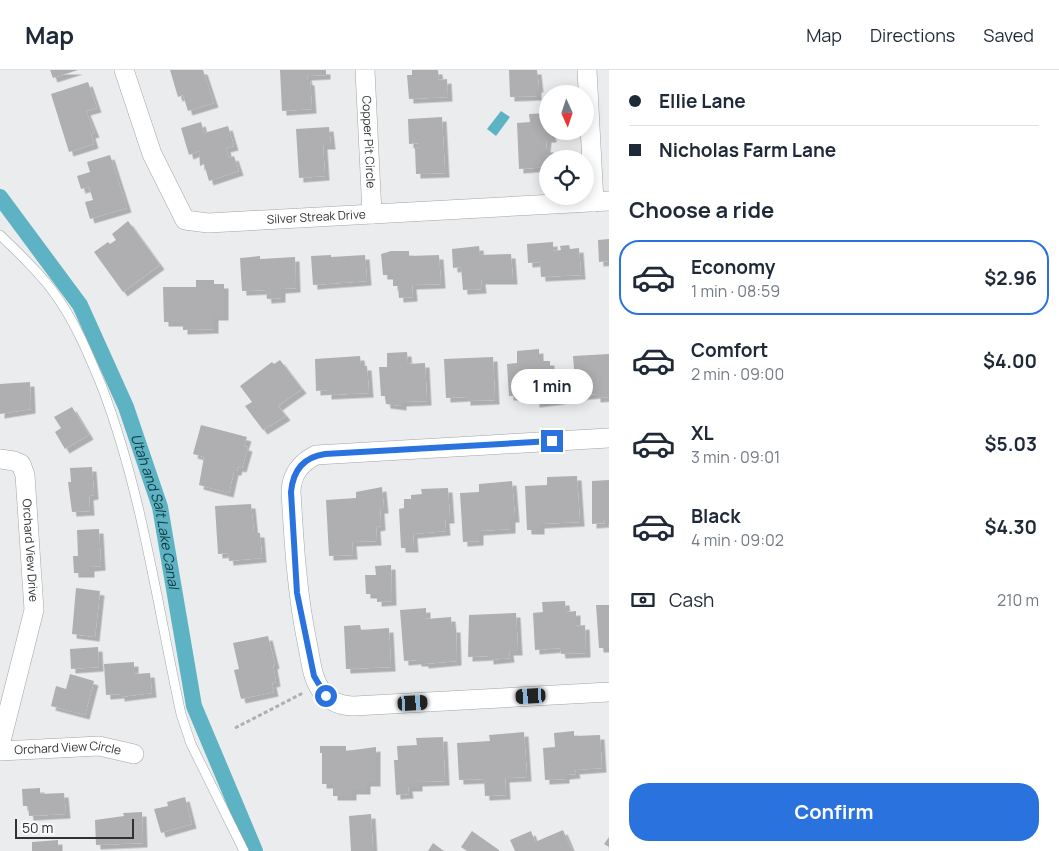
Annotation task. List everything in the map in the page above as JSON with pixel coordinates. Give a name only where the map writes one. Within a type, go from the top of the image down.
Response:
[{"type":"street","name":"Silver Streak Drive","points":[[124,70],[152,154],[185,220],[208,223],[601,202]]},
{"type":"street","name":"Copper Pit Circle","points":[[365,70],[372,214]]},
{"type":"street","points":[[587,70],[601,202]]},
{"type":"street","points":[[609,438],[316,455],[300,466],[292,482],[291,492],[297,593],[314,676],[321,690],[332,700],[346,706],[354,706],[609,692]]},
{"type":"street","name":"Orchard View Drive","points":[[0,459],[21,464],[25,475],[34,610],[0,745]]},
{"type":"street","name":"Orchard View Circle","points":[[0,751],[99,746],[134,754]]},
{"type":"lane","points":[[0,235],[52,289],[70,317],[88,353],[110,410],[131,476],[181,714],[191,744],[244,851]]},
{"type":"path","points":[[235,728],[303,693]]},
{"type":"water","points":[[501,111],[510,117],[496,136],[487,129]]},
{"type":"building","points":[[50,70],[78,70],[53,78]]},
{"type":"building","points":[[170,70],[203,70],[214,103],[188,111],[183,95],[178,97]]},
{"type":"building","points":[[280,70],[326,70],[326,75],[307,76],[308,81],[310,81],[312,109],[282,111]]},
{"type":"building","points":[[412,70],[438,70],[439,80],[447,79],[448,97],[409,99],[407,75],[412,75]]},
{"type":"building","points":[[509,70],[537,70],[539,88],[537,88],[537,96],[510,97]]},
{"type":"building","points":[[88,82],[97,108],[86,111],[95,133],[91,134],[94,144],[69,152],[51,94]]},
{"type":"building","points":[[539,113],[539,140],[547,140],[546,148],[549,148],[549,150],[539,150],[539,168],[519,169],[517,123],[530,122],[529,114]]},
{"type":"building","points":[[442,117],[445,173],[416,174],[415,148],[419,148],[419,143],[409,144],[408,119]]},
{"type":"building","points":[[201,122],[204,133],[228,126],[234,146],[226,148],[229,158],[234,156],[239,171],[209,181],[204,164],[200,166],[199,151],[189,155],[181,128]]},
{"type":"building","points":[[329,127],[331,145],[323,145],[325,176],[299,178],[296,129]]},
{"type":"building","points":[[110,155],[127,208],[90,219],[85,202],[93,200],[89,187],[81,189],[77,176],[90,172],[87,162]]},
{"type":"building","points":[[128,221],[160,265],[123,292],[94,252],[108,242],[110,244],[116,240],[112,234]]},
{"type":"building","points":[[609,239],[609,261],[599,262],[598,240]]},
{"type":"building","points":[[553,242],[553,251],[561,250],[560,246],[569,245],[570,249],[579,248],[581,275],[541,277],[540,262],[528,263],[527,244]]},
{"type":"building","points":[[479,246],[480,255],[511,254],[513,280],[481,280],[482,289],[463,290],[461,267],[453,268],[452,249]]},
{"type":"building","points":[[391,251],[409,251],[409,256],[439,255],[441,284],[412,285],[413,297],[399,298],[398,286],[393,286],[393,275],[383,275],[381,254]]},
{"type":"building","points":[[331,255],[331,257],[365,255],[367,281],[313,285],[311,256]]},
{"type":"building","points":[[260,256],[260,259],[295,257],[296,288],[281,289],[281,298],[267,299],[266,290],[242,291],[240,258]]},
{"type":"building","points":[[196,280],[214,280],[214,284],[224,284],[224,316],[214,316],[214,329],[183,330],[183,322],[164,322],[163,287],[196,287]]},
{"type":"building","points":[[539,349],[539,361],[550,361],[550,374],[559,373],[560,400],[535,403],[535,398],[519,399],[518,396],[509,396],[507,364],[517,363],[517,351]]},
{"type":"building","points":[[407,352],[408,364],[425,363],[427,401],[402,402],[402,406],[386,404],[385,396],[381,396],[379,367],[387,367],[387,353]]},
{"type":"building","points":[[609,354],[609,397],[596,398],[596,394],[576,396],[573,356]]},
{"type":"building","points":[[360,356],[361,366],[367,366],[369,393],[327,395],[327,390],[316,391],[315,359]]},
{"type":"building","points":[[493,357],[495,400],[466,401],[466,397],[446,398],[444,359]]},
{"type":"building","points":[[280,360],[302,389],[278,406],[286,416],[263,430],[245,406],[252,402],[240,386],[272,362],[274,364]]},
{"type":"building","points":[[30,382],[31,409],[0,414],[0,384]]},
{"type":"building","points":[[72,407],[89,435],[65,449],[55,432],[61,428],[54,417]]},
{"type":"building","points":[[201,425],[247,437],[244,446],[248,447],[242,468],[238,467],[237,471],[234,471],[229,493],[199,485],[204,457],[193,454]]},
{"type":"building","points":[[92,467],[94,495],[89,496],[90,511],[72,512],[68,482],[71,482],[70,468]]},
{"type":"building","points":[[577,476],[580,522],[540,524],[540,530],[527,530],[525,486],[547,485],[547,477]]},
{"type":"building","points":[[609,480],[609,520],[604,520],[605,523],[592,524],[592,481]]},
{"type":"building","points":[[512,481],[515,518],[511,518],[511,529],[479,531],[479,541],[463,542],[460,493],[479,492],[479,484]]},
{"type":"building","points":[[382,487],[384,509],[380,509],[381,526],[376,527],[377,541],[352,542],[353,555],[329,556],[326,500],[356,498],[356,492]]},
{"type":"building","points":[[448,488],[450,519],[445,519],[446,531],[413,534],[414,548],[401,548],[399,509],[404,508],[404,499],[411,499],[411,495],[422,494],[421,489]]},
{"type":"building","points":[[251,504],[254,533],[260,533],[262,558],[229,561],[228,553],[218,554],[215,506]]},
{"type":"building","points":[[99,529],[101,566],[90,567],[90,573],[74,573],[73,556],[78,556],[77,530]]},
{"type":"building","points":[[391,565],[392,601],[377,602],[377,594],[366,594],[365,575],[376,575],[375,566]]},
{"type":"building","points":[[76,588],[100,591],[95,637],[72,634]]},
{"type":"building","points":[[565,601],[566,612],[576,611],[576,626],[585,625],[586,653],[561,654],[560,648],[535,650],[533,613],[543,612],[542,602]]},
{"type":"building","points":[[596,605],[609,605],[609,648],[599,648]]},
{"type":"building","points":[[426,608],[426,619],[451,617],[452,628],[456,628],[457,661],[424,664],[424,662],[417,662],[417,660],[404,661],[400,610]]},
{"type":"building","points":[[516,613],[518,651],[509,651],[510,658],[489,660],[489,656],[468,657],[469,615]]},
{"type":"building","points":[[360,625],[361,630],[389,628],[391,667],[346,669],[344,626]]},
{"type":"building","points":[[268,636],[275,664],[273,665],[276,682],[272,683],[274,692],[241,699],[234,670],[239,669],[233,643]]},
{"type":"building","points":[[98,647],[99,667],[71,669],[70,649]]},
{"type":"building","points":[[134,662],[134,674],[150,673],[152,693],[120,697],[120,694],[106,695],[104,664]]},
{"type":"building","points":[[70,674],[94,681],[85,715],[51,706],[56,686],[66,689]]},
{"type":"building","points":[[574,731],[574,736],[600,735],[602,768],[575,770],[576,774],[565,775],[565,779],[545,780],[543,748],[555,747],[554,733]]},
{"type":"building","points":[[524,732],[527,777],[505,778],[506,795],[485,796],[484,779],[459,780],[457,743],[490,741],[489,735]]},
{"type":"building","points":[[443,737],[445,781],[418,782],[418,787],[408,787],[409,794],[396,795],[394,760],[398,760],[397,746],[417,745],[416,738]]},
{"type":"building","points":[[320,746],[346,746],[346,751],[376,747],[376,782],[366,782],[366,790],[352,790],[352,796],[333,796],[333,784],[322,784],[322,753],[320,753]]},
{"type":"building","points":[[40,788],[40,794],[64,793],[66,814],[29,816],[28,806],[23,806],[22,789]]},
{"type":"building","points":[[185,797],[192,824],[161,833],[154,809],[168,806],[167,802]]},
{"type":"building","points":[[142,812],[143,843],[96,845],[95,820],[124,816],[123,813]]},
{"type":"building","points":[[371,814],[373,851],[351,851],[349,816]]},
{"type":"building","points":[[563,830],[572,851],[515,851],[510,840],[531,831],[535,842]]},
{"type":"building","points":[[472,831],[499,851],[467,851],[461,847]]},
{"type":"building","points":[[609,837],[609,847],[604,844]]},
{"type":"building","points":[[58,840],[58,851],[32,851],[32,842]]},
{"type":"building","points":[[433,843],[444,851],[428,851]]},
{"type":"waterway","name":"Utah and Salt Lake Canal","points":[[0,197],[80,305],[126,407],[160,507],[194,706],[255,851]]},
{"type":"route","points":[[326,696],[317,684],[314,676],[297,593],[291,492],[295,473],[300,466],[307,459],[325,454],[552,441]]}]
